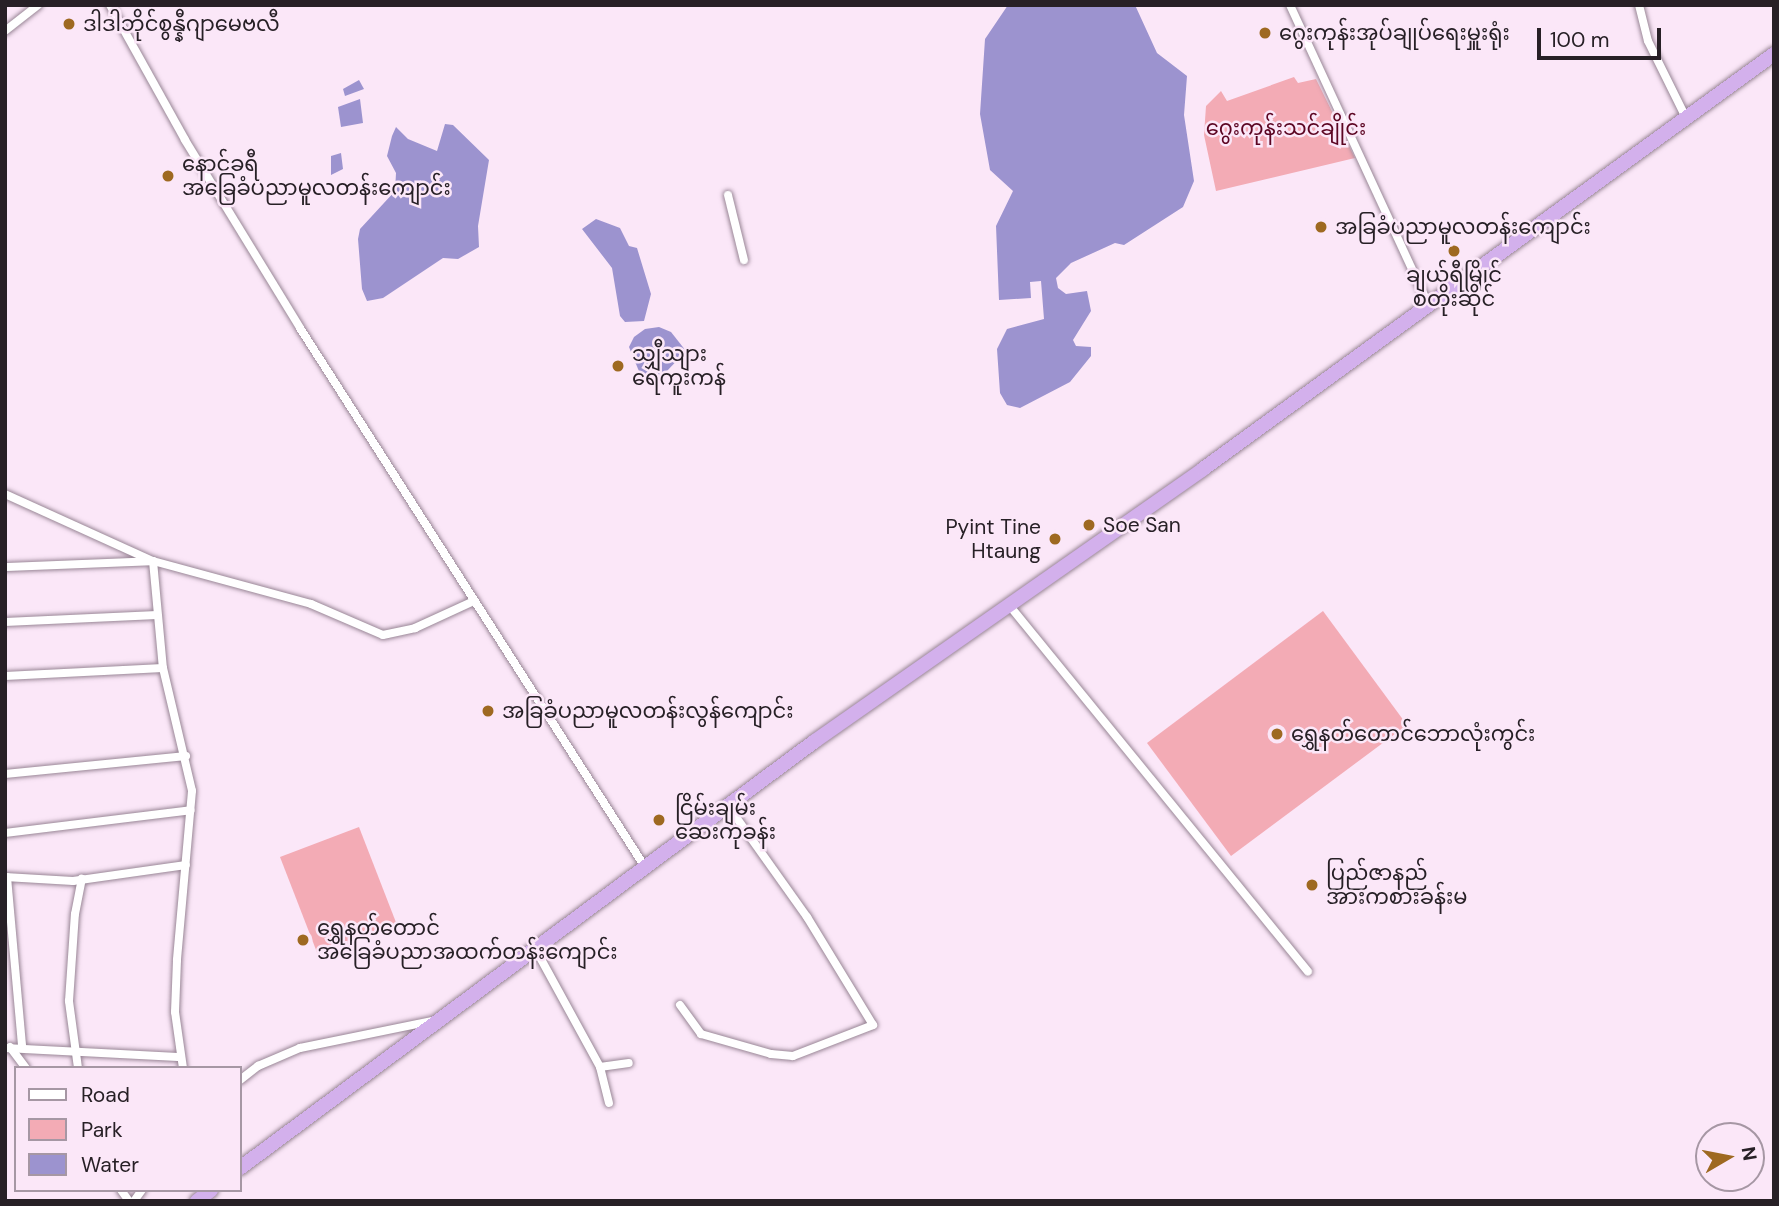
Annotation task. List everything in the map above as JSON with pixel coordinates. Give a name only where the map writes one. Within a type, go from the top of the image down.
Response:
[{"type":"highway","points":[[242,1167],[727,806],[1773,57]]},
{"type":"street","points":[[5,30],[38,5]]},
{"type":"street","points":[[110,5],[192,151],[474,601],[645,867]]},
{"type":"street","points":[[1290,5],[1429,303]]},
{"type":"street","points":[[1639,5],[1648,41],[1686,118]]},
{"type":"street","points":[[728,195],[744,260]]},
{"type":"street","points":[[5,494],[153,561],[311,604],[383,635],[415,628],[474,601]]},
{"type":"street","points":[[5,567],[153,561]]},
{"type":"street","points":[[153,561],[163,668],[186,756],[191,810],[177,960],[178,1058],[182,1066]]},
{"type":"street","points":[[1009,605],[1308,972]]},
{"type":"street","points":[[5,622],[157,615]]},
{"type":"street","points":[[5,676],[163,668]]},
{"type":"street","points":[[5,774],[186,756]]},
{"type":"street","points":[[680,1005],[701,1034],[771,1054],[793,1056],[873,1025],[807,917],[727,806]]},
{"type":"street","points":[[5,833],[191,810]]},
{"type":"street","points":[[22,1046],[6,877],[82,880],[186,865]]},
{"type":"street","points":[[78,1066],[69,1001],[75,914],[82,880]]},
{"type":"street","points":[[536,950],[600,1067],[609,1103]]},
{"type":"street","points":[[242,1078],[258,1066],[300,1048],[438,1020]]},
{"type":"street","points":[[8,1048],[22,1046],[178,1058]]},
{"type":"street","points":[[8,1048],[24,1066]]},
{"type":"street","points":[[600,1067],[629,1063]]},
{"type":"green space","name":"ဂွေးကုန်းသင်ချိုင်း","points":[[1294,77],[1298,83],[1316,79],[1355,158],[1216,191],[1204,135],[1206,106],[1221,91],[1227,101]]},
{"type":"green space","name":"ရွှေနတ်တောင်ဘောလုံးကွင်း","points":[[1323,611],[1407,725],[1231,856],[1147,743]]},
{"type":"green space","points":[[359,827],[397,925],[318,955],[280,857]]},
{"type":"water","points":[[1008,5],[1135,5],[1157,53],[1187,76],[1184,115],[1194,181],[1183,207],[1124,245],[1115,243],[1071,263],[1056,278],[1058,288],[1066,294],[1087,291],[1091,311],[1073,340],[1076,346],[1091,347],[1091,356],[1070,382],[1020,408],[1007,405],[1000,393],[997,349],[1007,329],[1044,319],[1041,281],[1030,282],[1031,298],[999,300],[996,226],[1013,191],[990,170],[980,114],[985,39]]},
{"type":"water","points":[[359,80],[364,89],[345,96],[343,89]]},
{"type":"water","points":[[360,99],[363,123],[341,127],[338,107]]},
{"type":"water","points":[[445,124],[453,125],[489,160],[478,226],[479,247],[458,259],[443,258],[383,298],[367,301],[362,289],[358,239],[360,229],[395,191],[396,173],[387,156],[392,136],[396,127],[408,139],[437,151]]},
{"type":"water","points":[[341,153],[343,169],[331,175],[331,156]]},
{"type":"water","points":[[596,219],[620,228],[629,246],[637,248],[651,294],[644,321],[625,322],[620,316],[612,268],[582,229]]},
{"type":"water","points":[[659,327],[671,332],[686,351],[666,372],[643,381],[629,347],[634,337],[645,329]]},
{"type":"place","name":"ဒါဒါဘိုင်စွန္နီဂျာမေဗလီ","points":[[69,24]]},
{"type":"place","name":"ဂွေးကုန်းအုပ်ချုပ်ရေးမှူးရုံး","points":[[1265,33]]},
{"type":"place","name":"နောင်ခရီ အခြေခံပညာမူလတန်းကျောင်း","points":[[168,176]]},
{"type":"place","name":"အခြခံပညာမူလတန်းကျောင်း","points":[[1321,227]]},
{"type":"place","name":"ချယ်ရီမြိုင် စတိုးဆိုင်","points":[[1454,251]]},
{"type":"place","name":"သျှီသျား ရေကူးကန်","points":[[618,366]]},
{"type":"place","name":"Soe San","points":[[1089,525]]},
{"type":"place","name":"Pyint Tine Htaung","points":[[1055,539]]},
{"type":"place","name":"အခြခံပညာမူလတန်းလွန်ကျောင်း","points":[[488,711]]},
{"type":"place","name":"ရွှေနတ်တောင်ဘောလုံးကွင်း","points":[[1277,734]]},
{"type":"place","name":"ငြိမ်းချမ်း ဆေးကုခန်း","points":[[659,820]]},
{"type":"place","name":"ပြည်ဇာနည် အားကစားခန်းမ","points":[[1312,885]]},
{"type":"place","name":"ရွှေနတ်တောင် အခြေခံပညာအထက်တန်းကျောင်း","points":[[303,940]]}]
